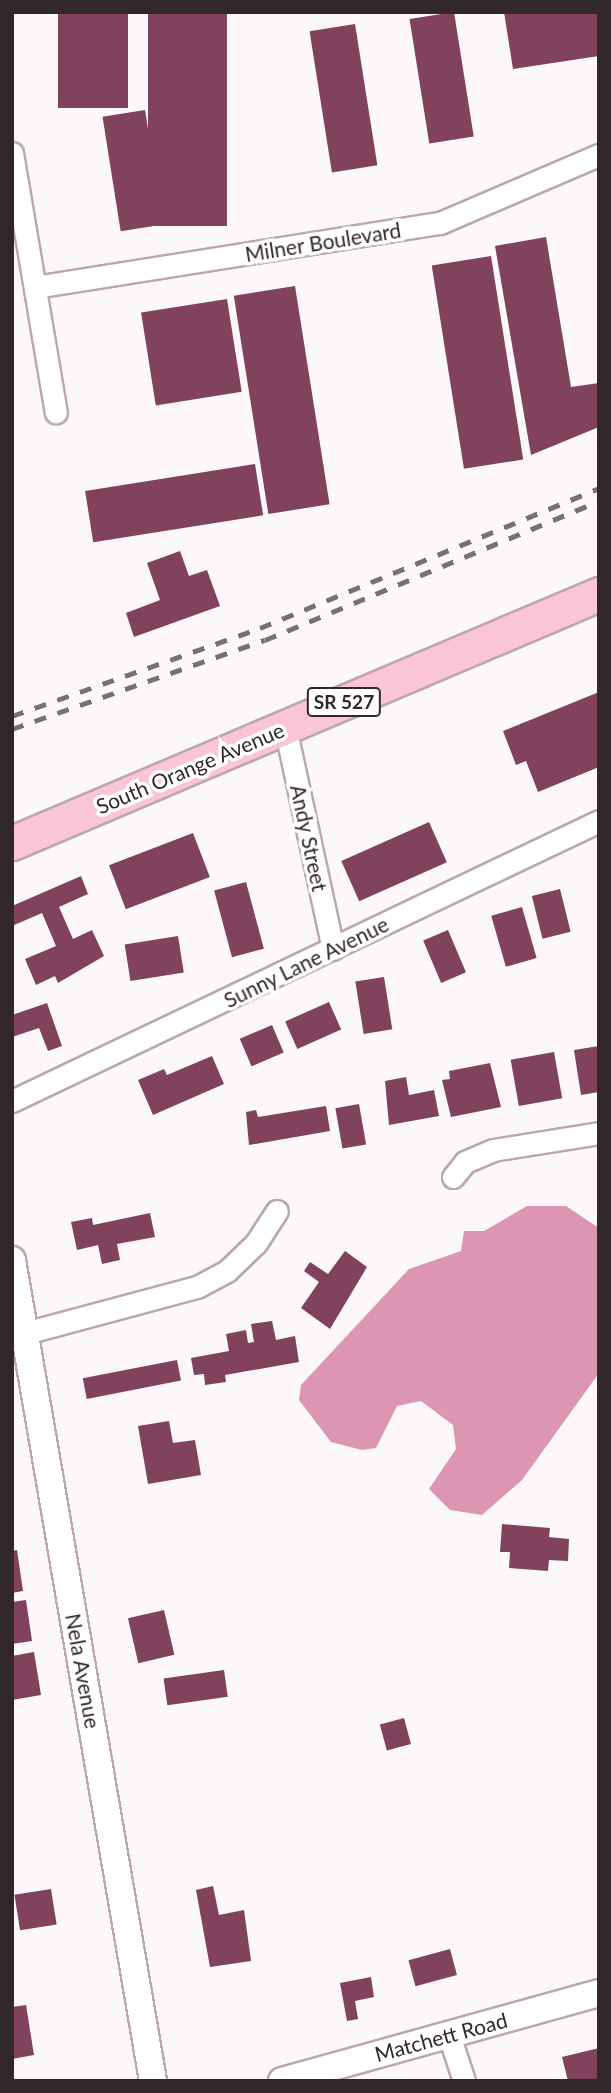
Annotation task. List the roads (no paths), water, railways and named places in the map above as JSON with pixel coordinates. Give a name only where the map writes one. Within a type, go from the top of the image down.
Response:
[{"type":"main road","name":"South Orange Avenue","points":[[12,843],[599,594]]},
{"type":"street","points":[[12,153],[56,412]]},
{"type":"street","name":"Milner Boulevard","points":[[35,287],[440,223],[599,155]]},
{"type":"street","name":"Andy Street","points":[[285,727],[333,949]]},
{"type":"street","name":"Sunny Lane Avenue","points":[[12,1101],[599,821]]},
{"type":"street","points":[[453,1177],[465,1162],[493,1150],[599,1133]]},
{"type":"street","points":[[25,1332],[197,1287],[227,1271],[256,1243],[277,1211]]},
{"type":"street","name":"Nela Avenue","points":[[12,1260],[153,2081]]},
{"type":"street","name":"Matchett Road","points":[[282,2081],[599,1993]]},
{"type":"street","points":[[449,2035],[464,2081]]},
{"type":"railway","points":[[12,716],[260,628],[599,488]]},
{"type":"railway","points":[[12,729],[265,640],[599,501]]}]
